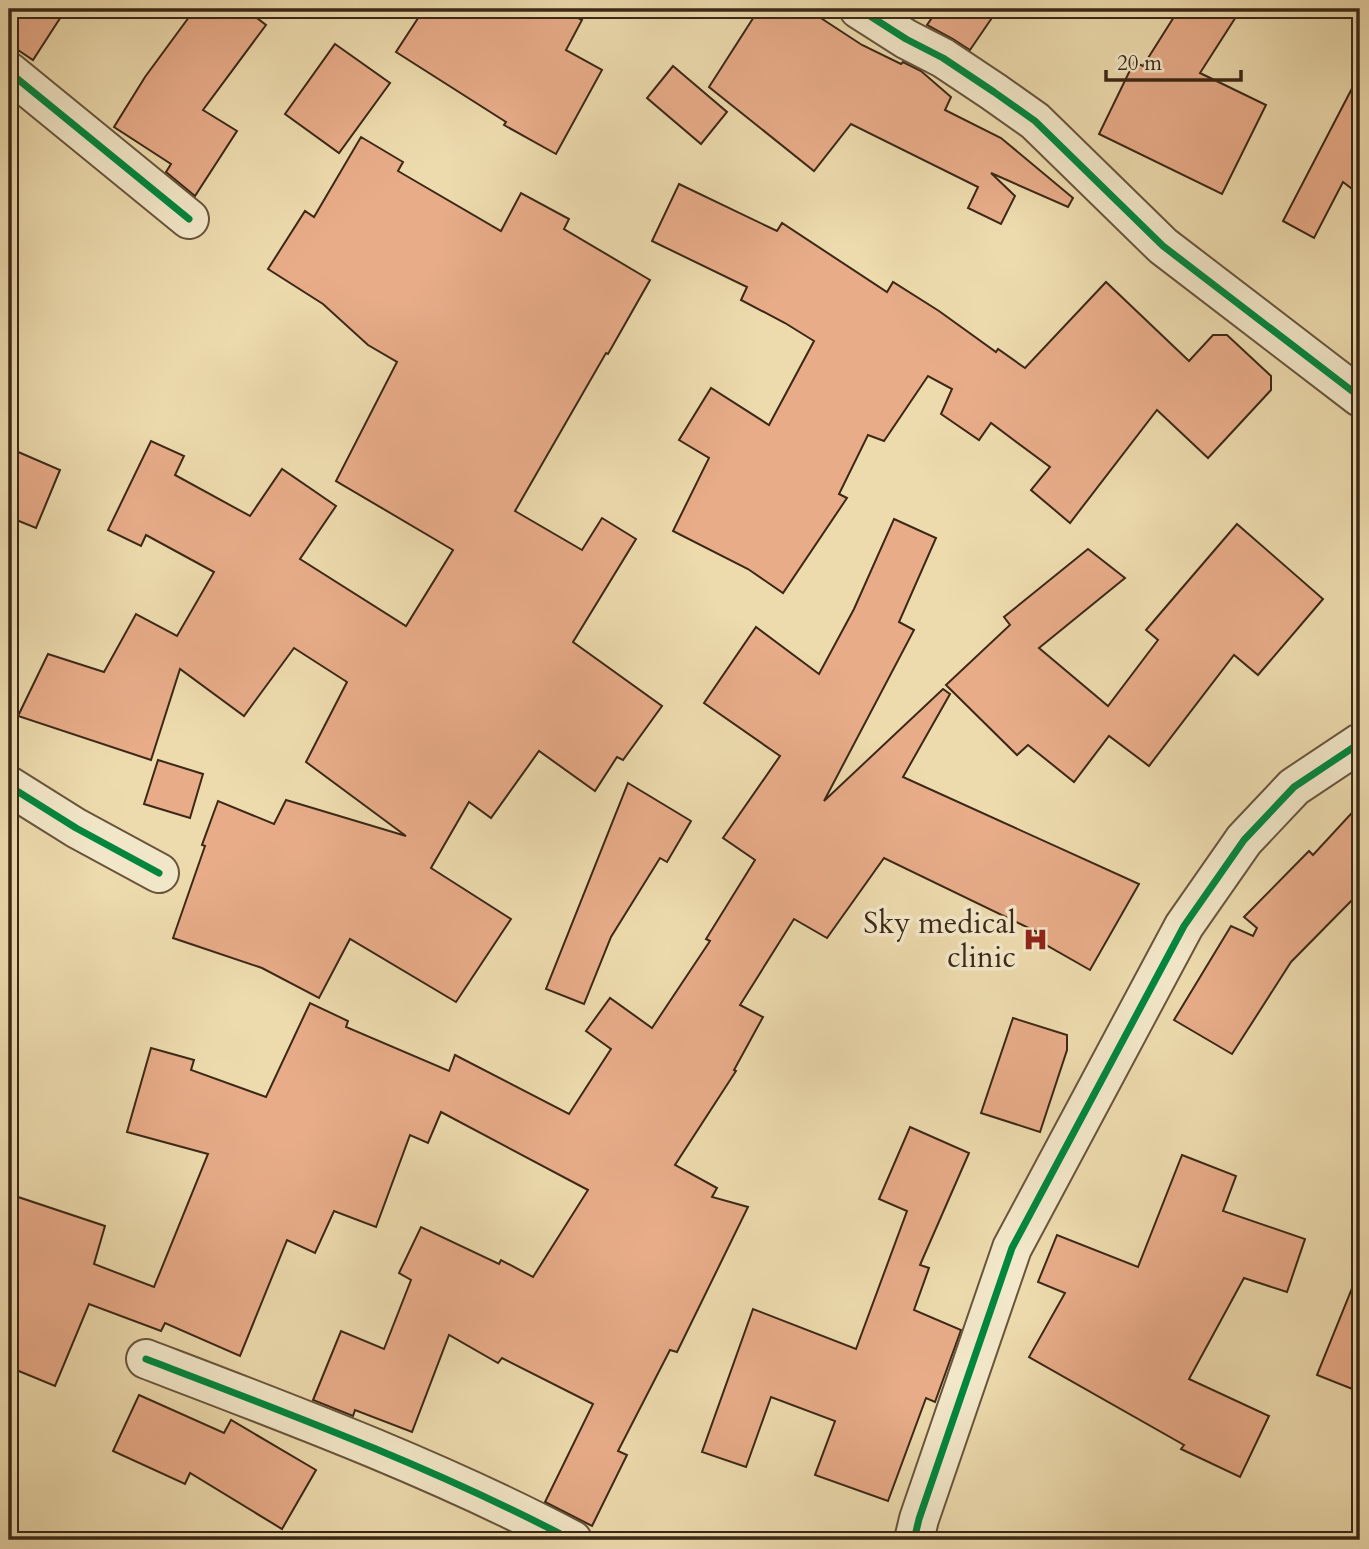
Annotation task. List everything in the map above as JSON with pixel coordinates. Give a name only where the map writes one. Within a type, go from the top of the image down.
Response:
[{"type":"street","points":[[859,9],[906,39],[943,58],[1035,121],[1163,246],[1360,397]]},
{"type":"street","points":[[9,72],[190,219]]},
{"type":"street","points":[[914,1540],[919,1518],[1012,1248],[1184,926],[1244,840],[1294,787],[1360,743]]},
{"type":"street","points":[[9,786],[76,828],[159,873]]},
{"type":"street","points":[[146,1359],[390,1455],[532,1519],[572,1540]]},
{"type":"building","points":[[9,9],[66,9],[33,60],[9,44]]},
{"type":"building","points":[[195,9],[245,9],[266,25],[203,110],[237,131],[195,196],[166,172],[171,164],[114,127],[145,77]]},
{"type":"building","points":[[424,9],[562,9],[582,20],[566,50],[602,70],[556,154],[504,125],[506,122],[396,52]]},
{"type":"building","points":[[759,9],[807,9],[862,45],[921,71],[951,97],[945,110],[1001,138],[1073,198],[1068,207],[991,173],[1015,196],[1001,224],[968,208],[978,187],[851,124],[814,171],[709,87]]},
{"type":"building","points":[[938,9],[998,9],[970,50],[927,25]]},
{"type":"building","points":[[1179,9],[1241,9],[1200,73],[1266,105],[1222,194],[1099,134],[1134,62],[1143,66]]},
{"type":"building","points":[[335,44],[390,83],[339,153],[285,114]]},
{"type":"building","points":[[673,66],[727,112],[701,144],[647,98]]},
{"type":"building","points":[[1360,73],[1360,195],[1343,182],[1314,238],[1283,221]]},
{"type":"building","points":[[361,137],[403,162],[398,171],[501,231],[521,193],[569,219],[564,229],[650,280],[515,511],[582,550],[602,518],[636,539],[573,642],[662,706],[623,760],[617,757],[595,791],[539,751],[491,818],[469,802],[431,868],[511,919],[456,1002],[350,939],[319,998],[262,968],[173,938],[218,801],[274,824],[286,800],[406,836],[306,762],[347,682],[294,648],[244,716],[180,669],[151,760],[18,716],[48,654],[104,672],[136,614],[177,636],[214,572],[146,535],[141,546],[108,530],[151,441],[184,456],[175,475],[250,516],[282,469],[336,506],[300,559],[406,626],[453,550],[336,481],[397,362],[368,345],[323,304],[268,269],[305,211],[314,217]]},
{"type":"building","points":[[679,184],[777,231],[782,223],[887,292],[893,282],[996,352],[998,349],[1025,368],[1106,282],[1189,361],[1213,335],[1227,335],[1271,376],[1271,390],[1208,458],[1157,410],[1070,523],[1031,490],[1050,467],[991,423],[979,440],[941,414],[952,389],[928,376],[884,441],[868,435],[839,494],[847,498],[783,593],[748,569],[673,531],[709,458],[679,440],[711,388],[769,425],[814,341],[741,300],[747,287],[652,241]]},
{"type":"building","points":[[9,448],[60,470],[36,528],[9,517]]},
{"type":"building","points":[[894,519],[936,538],[899,622],[914,630],[824,801],[943,689],[950,694],[903,777],[1139,884],[1090,970],[1034,938],[1037,932],[884,858],[827,938],[794,919],[740,1005],[763,1017],[734,1070],[736,1071],[675,1165],[717,1188],[712,1197],[748,1207],[677,1352],[670,1350],[618,1451],[627,1455],[592,1526],[545,1502],[593,1404],[502,1358],[498,1363],[449,1335],[412,1432],[355,1410],[353,1416],[313,1400],[341,1331],[384,1349],[411,1280],[399,1273],[421,1227],[499,1264],[501,1260],[533,1277],[588,1190],[441,1112],[428,1143],[410,1135],[376,1227],[334,1211],[315,1253],[287,1240],[240,1356],[165,1323],[161,1331],[89,1304],[55,1386],[9,1367],[9,1194],[105,1226],[94,1264],[154,1287],[208,1154],[127,1132],[151,1048],[194,1060],[191,1070],[266,1097],[310,1003],[348,1021],[346,1027],[449,1071],[455,1055],[569,1114],[611,1049],[586,1031],[610,998],[652,1028],[710,941],[706,939],[755,860],[723,838],[780,756],[704,703],[756,627],[819,674],[854,609]]},
{"type":"building","points":[[1237,524],[1323,599],[1258,675],[1234,655],[1149,766],[1109,736],[1074,782],[1028,745],[1017,755],[946,685],[1010,625],[1004,617],[1088,549],[1125,578],[1039,648],[1108,706],[1158,640],[1146,630]]},
{"type":"building","points":[[158,760],[203,774],[190,818],[144,804]]},
{"type":"building","points":[[628,783],[691,821],[667,862],[660,858],[611,937],[584,1004],[546,989]]},
{"type":"building","points":[[1360,804],[1360,892],[1291,962],[1232,1054],[1174,1020],[1231,926],[1253,936],[1257,928],[1244,917],[1309,851],[1313,855]]},
{"type":"building","points":[[1013,1018],[1067,1035],[1067,1050],[1040,1132],[981,1113]]},
{"type":"building","points":[[910,1127],[969,1153],[920,1265],[929,1268],[914,1310],[961,1330],[935,1402],[926,1398],[888,1501],[815,1475],[835,1421],[771,1397],[746,1467],[702,1452],[753,1309],[856,1349],[907,1211],[879,1199]]},
{"type":"building","points":[[1182,1155],[1236,1176],[1223,1211],[1305,1239],[1287,1292],[1244,1278],[1189,1379],[1269,1416],[1240,1477],[1181,1449],[1184,1445],[1029,1357],[1065,1293],[1038,1282],[1057,1235],[1138,1267]]},
{"type":"building","points":[[1360,1272],[1360,1392],[1317,1375]]},
{"type":"building","points":[[139,1395],[224,1433],[231,1420],[316,1470],[282,1529],[190,1473],[185,1484],[113,1451]]},
{"type":"cycle path","points":[[859,9],[906,39],[943,58],[1035,121],[1163,246],[1360,397]]},
{"type":"cycle path","points":[[9,72],[189,219]]},
{"type":"cycle path","points":[[914,1540],[1012,1248],[1184,926],[1244,840],[1294,787],[1360,743]]},
{"type":"cycle path","points":[[9,786],[76,828],[159,873]]},
{"type":"cycle path","points":[[146,1359],[308,1421],[415,1466],[572,1540]]},
{"type":"place","name":"Sky medical clinic","points":[[1036,940]]}]
